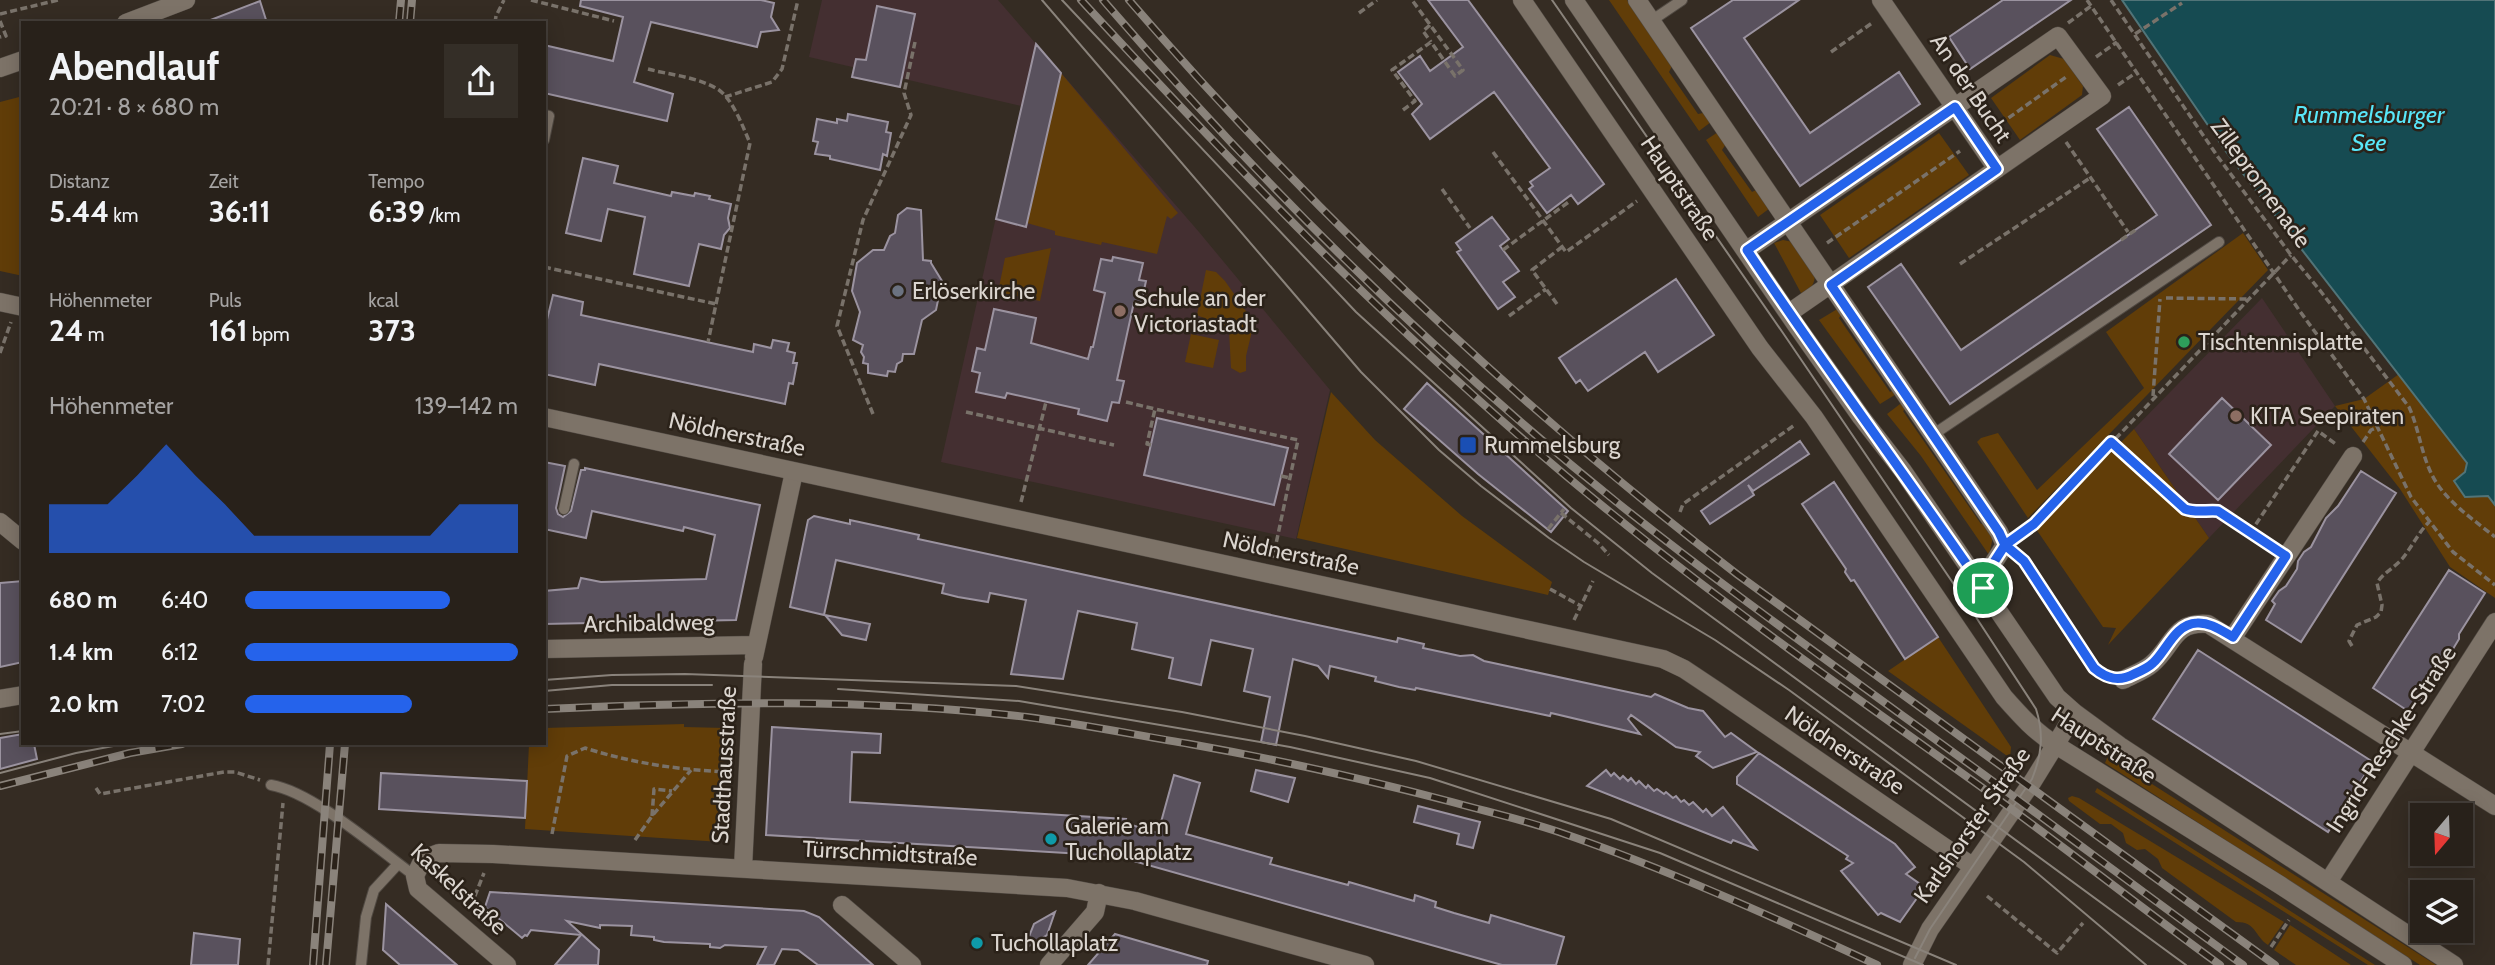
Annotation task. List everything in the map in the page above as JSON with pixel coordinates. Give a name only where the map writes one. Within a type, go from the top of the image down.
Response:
[{"type":"street","points":[[130,21],[187,0]]},
{"type":"street","name":"Hauptstraße","points":[[1522,0],[1760,348],[1814,416],[2004,697],[2036,731],[2056,745],[2403,965]]},
{"type":"street","name":"Hauptstraße","points":[[1574,0],[1861,417],[1903,471],[2057,697],[2120,746],[2454,965]]},
{"type":"street","points":[[1637,0],[1999,532],[2005,545],[1983,588]]},
{"type":"street","name":"An der Bucht","points":[[1881,0],[1997,169]]},
{"type":"street","points":[[1789,313],[2102,96],[2058,36]]},
{"type":"street","name":"Hauptstraße","points":[[1747,250],[2058,36]]},
{"type":"street","points":[[0,68],[21,61]]},
{"type":"street","points":[[0,302],[21,307]]},
{"type":"street","name":"Nöldnerstraße","points":[[546,417],[1663,659],[1684,669],[1972,866]]},
{"type":"street","points":[[2233,637],[2353,456]]},
{"type":"street","name":"Stadthausstraße","points":[[743,868],[754,657],[794,472]]},
{"type":"street","points":[[0,522],[21,539]]},
{"type":"street","name":"Ingrid-Reschke-Straße","points":[[2328,882],[2495,622]]},
{"type":"street","points":[[2123,680],[2150,666],[2185,626],[2208,624],[2233,637],[2495,806]]},
{"type":"street","name":"Archibaldweg","points":[[546,649],[754,657]]},
{"type":"street","points":[[0,699],[21,695]]},
{"type":"street","name":"Karlshorster Straße","points":[[1912,965],[1930,929],[2075,713]]},
{"type":"street","name":"Türrschmidtstraße","points":[[415,877],[423,859],[439,853],[1068,888],[1099,892],[1365,965]]},
{"type":"street","name":"Kaskelstraße","points":[[415,877],[418,889],[507,965]]},
{"type":"street","points":[[1049,965],[1094,912],[1099,892]]},
{"type":"street","points":[[842,905],[912,965]]},
{"type":"lane","points":[[1651,21],[1682,0]]},
{"type":"lane","points":[[1934,434],[2218,242]]},
{"type":"lane","points":[[564,509],[574,464]]},
{"type":"lane","name":"Kaskelstraße","points":[[271,785],[284,787],[314,803],[415,877]]},
{"type":"lane","points":[[361,965],[366,917],[374,890],[398,864]]},
{"type":"path","points":[[0,14],[58,0]]},
{"type":"path","points":[[495,21],[504,0]]},
{"type":"path","points":[[531,0],[614,21]]},
{"type":"path","points":[[725,97],[772,82],[782,69],[798,0]]},
{"type":"path","points":[[1359,13],[1377,0]]},
{"type":"path","points":[[1412,0],[1463,71],[1455,76],[1423,31],[1430,26]]},
{"type":"path","points":[[2087,0],[2371,410],[2411,497],[2453,552],[2495,585]]},
{"type":"path","name":"Zillepromenade","points":[[2111,0],[2218,157],[2409,407],[2433,477],[2458,506],[2495,537]]},
{"type":"path","points":[[2135,34],[2182,3]]},
{"type":"path","points":[[2058,36],[2067,24],[2091,6]]},
{"type":"path","points":[[0,21],[6,36],[0,37]]},
{"type":"path","points":[[1831,52],[1872,23]]},
{"type":"path","points":[[873,414],[837,326],[863,220],[911,115],[904,93],[915,42]]},
{"type":"path","points":[[1403,110],[1415,101],[1392,70],[1431,42]]},
{"type":"path","points":[[2081,67],[2117,42]]},
{"type":"path","points":[[648,69],[700,82],[721,91],[739,117],[750,143],[708,342]]},
{"type":"path","points":[[2102,96],[2137,72]]},
{"type":"path","points":[[2000,124],[2062,80]]},
{"type":"path","points":[[2056,128],[2129,232]]},
{"type":"path","points":[[1827,243],[1960,150]]},
{"type":"path","points":[[1493,152],[1566,252],[1641,198]]},
{"type":"path","points":[[1960,264],[2090,178]]},
{"type":"path","points":[[1442,189],[1470,228]]},
{"type":"path","points":[[1503,250],[1570,201]]},
{"type":"path","points":[[2121,240],[2137,229]]},
{"type":"path","points":[[1557,304],[1532,270],[1562,247]]},
{"type":"path","points":[[2123,680],[2104,676],[2094,668],[2024,561],[2005,545],[2034,524],[2291,255]]},
{"type":"path","points":[[546,267],[716,304]]},
{"type":"path","points":[[1509,316],[1546,289]]},
{"type":"path","points":[[2153,398],[2160,298],[2250,299]]},
{"type":"path","points":[[0,354],[11,321]]},
{"type":"path","points":[[1026,480],[1046,402]]},
{"type":"path","points":[[1126,402],[1298,440],[1278,535]]},
{"type":"path","points":[[1151,445],[1147,444],[1155,409]]},
{"type":"path","points":[[966,412],[1114,445]]},
{"type":"path","points":[[2132,420],[2137,425]]},
{"type":"path","points":[[1680,512],[1683,504],[1797,422]]},
{"type":"path","points":[[1237,436],[1239,428]]},
{"type":"path","points":[[2250,533],[2318,431],[2353,456]]},
{"type":"path","points":[[2111,442],[2185,509],[2192,512],[2205,509],[2218,511],[2286,556]]},
{"type":"path","points":[[1281,476],[1290,478]]},
{"type":"path","points":[[1548,529],[1558,521],[1563,511],[1609,555]]},
{"type":"path","points":[[2351,646],[2349,641],[2357,625],[2381,612],[2377,583],[2381,576],[2400,561],[2430,522]]},
{"type":"path","points":[[1571,638],[1574,621],[1593,581]]},
{"type":"path","points":[[1550,589],[1581,606]]},
{"type":"path","points":[[552,834],[567,756],[585,748],[619,759],[691,770],[727,772]]},
{"type":"path","points":[[635,840],[691,770]]},
{"type":"path","points":[[96,788],[100,794],[223,772],[249,776],[271,785]]},
{"type":"path","points":[[268,965],[284,787]]},
{"type":"path","points":[[652,816],[654,789],[672,791]]},
{"type":"path","points":[[471,906],[484,873]]},
{"type":"path","points":[[1987,896],[2057,953],[2083,923]]},
{"type":"path","points":[[2271,947],[2289,920]]},
{"type":"shaded area","name":"Schule an der Victoriastadt","points":[[822,0],[998,0],[1199,232],[1330,390],[1296,539],[941,462],[1021,106],[809,57]]},
{"type":"shaded area","points":[[1609,0],[1627,0],[1672,66],[1669,72],[1698,114],[1703,113],[1711,122],[1699,131]]},
{"type":"shaded area","points":[[2050,55],[2064,59],[2083,86],[2082,95],[2020,140],[1991,98]]},
{"type":"shaded area","points":[[1061,73],[1178,213],[1171,219],[1167,216],[1157,254],[1055,235],[1055,231],[1027,223]]},
{"type":"shaded area","points":[[21,97],[21,276],[0,271],[0,102]]},
{"type":"shaded area","points":[[1718,132],[1726,144],[1722,150],[1752,192],[1756,190],[1770,208],[1758,217],[1706,140]]},
{"type":"shaded area","points":[[1939,133],[1969,175],[1849,258],[1820,215]]},
{"type":"shaded area","points":[[2243,233],[2268,270],[2028,518],[1977,442],[1981,438],[1998,433],[2037,490],[2144,388],[2106,332]]},
{"type":"shaded area","points":[[1783,240],[1793,242],[1815,274],[1812,286],[1804,292],[1801,293],[1774,243]]},
{"type":"shaded area","points":[[1051,248],[1040,301],[998,292],[1005,258]]},
{"type":"shaded area","points":[[1206,270],[1216,272],[1225,281],[1250,317],[1253,327],[1246,356],[1246,371],[1240,373],[1231,368],[1229,330],[1197,315]]},
{"type":"shaded area","name":"KITA Seepiraten","points":[[2262,298],[2335,406],[2209,538],[2134,429]]},
{"type":"shaded area","points":[[1839,308],[1842,314],[1839,318],[1890,392],[1893,390],[1898,393],[1880,404],[1819,320]]},
{"type":"shaded area","points":[[1191,334],[1219,340],[1213,368],[1185,362]]},
{"type":"shaded area","points":[[2399,374],[2467,463],[2465,472],[2454,481],[2465,496],[2488,496],[2495,505],[2495,598],[2450,567],[2400,489],[2335,406],[2364,399]]},
{"type":"shaded area","points":[[1331,392],[1375,440],[1462,516],[1552,582],[1548,595],[1297,538]]},
{"type":"shaded area","points":[[1904,401],[1906,408],[1903,411],[1981,524],[1985,522],[1993,537],[1989,555],[1921,456],[1887,414]]},
{"type":"shaded area","points":[[2134,429],[2209,538],[2108,645],[2116,628],[2103,627],[2036,529]]},
{"type":"shaded area","points":[[1938,637],[2011,747],[2010,758],[1888,671]]},
{"type":"shaded area","points":[[684,724],[684,727],[726,728],[721,842],[525,829],[529,745],[546,745],[546,728]]},
{"type":"shaded area","points":[[2108,756],[2436,965],[2420,965],[2105,763]]},
{"type":"shaded area","points":[[2097,788],[2375,965],[2368,965],[2095,792]]},
{"type":"shaded area","points":[[2072,796],[2284,922],[2268,945],[2248,924],[2236,922],[2162,868],[2158,859],[2145,849],[2137,850],[2126,843],[2123,833],[2111,824],[2100,824],[2069,801],[2068,798]]},
{"type":"shaded area","points":[[2290,925],[2351,965],[2296,965],[2274,950]]},
{"type":"water","name":"Rummelsburger See","points":[[2122,0],[2495,0],[2495,505],[2488,496],[2465,497],[2454,481],[2465,472],[2467,463],[2227,153]]},
{"type":"building","points":[[581,0],[761,0],[774,3],[771,17],[779,30],[761,32],[757,47],[651,22],[634,82],[673,94],[667,121],[546,93],[546,45],[613,61],[623,17],[580,6]]},
{"type":"building","points":[[1428,0],[1468,0],[1604,184],[1578,204],[1571,195],[1547,213],[1529,189],[1533,186],[1530,182],[1550,168],[1494,92],[1430,139],[1412,114],[1422,104],[1398,72],[1420,56],[1430,71],[1463,47]]},
{"type":"building","points":[[1733,0],[1799,0],[1744,38],[1810,133],[1899,72],[1920,104],[1800,186],[1691,28]]},
{"type":"building","points":[[2003,0],[2071,0],[1970,69],[1949,37]]},
{"type":"building","points":[[260,1],[266,21],[208,21]]},
{"type":"building","points":[[877,6],[915,14],[900,87],[852,77],[856,59],[866,60]]},
{"type":"building","points":[[1036,44],[1061,73],[1026,227],[996,219]]},
{"type":"building","points":[[2129,107],[2211,225],[1950,404],[1868,287],[1901,264],[1961,350],[2157,215],[2097,129]]},
{"type":"building","points":[[848,114],[888,122],[886,132],[891,133],[887,156],[883,154],[880,170],[815,154],[818,142],[813,141],[817,119],[837,123],[837,119],[847,121]]},
{"type":"building","points":[[583,158],[618,166],[614,183],[671,196],[672,192],[694,196],[695,193],[731,204],[728,218],[730,228],[724,235],[721,249],[699,244],[689,286],[634,274],[645,217],[608,209],[601,241],[566,233]]},
{"type":"building","name":"Erlöserkirche","points":[[907,208],[921,210],[923,260],[931,261],[942,281],[936,310],[922,320],[914,354],[903,354],[895,372],[888,371],[887,376],[868,373],[868,364],[863,363],[861,352],[863,345],[853,340],[860,312],[852,291],[857,263],[873,250],[884,250],[890,236],[895,233],[898,215]]},
{"type":"building","points":[[1492,217],[1509,239],[1500,246],[1519,271],[1503,282],[1515,297],[1498,309],[1457,252],[1461,250],[1456,243]]},
{"type":"building","points":[[1113,257],[1143,263],[1139,280],[1146,281],[1141,304],[1134,302],[1117,380],[1124,381],[1119,403],[1112,402],[1107,421],[1078,414],[1079,409],[1007,393],[1005,398],[976,392],[980,373],[972,371],[977,348],[985,350],[994,309],[1036,318],[1031,343],[1088,359],[1105,293],[1094,290],[1101,259],[1112,261]]},
{"type":"building","points":[[1676,279],[1714,335],[1658,372],[1645,352],[1588,391],[1580,380],[1576,383],[1559,358]]},
{"type":"building","points":[[553,295],[583,302],[581,315],[753,352],[754,344],[771,348],[773,340],[789,343],[787,351],[795,353],[793,363],[797,363],[793,384],[789,383],[785,404],[599,364],[595,385],[546,374],[546,324]]},
{"type":"building","points":[[1427,383],[1568,511],[1551,532],[1478,474],[1404,409]]},
{"type":"building","points":[[2222,398],[2271,445],[2218,500],[2169,454]]},
{"type":"building","points":[[1157,418],[1288,448],[1274,505],[1144,475]]},
{"type":"building","points":[[1800,441],[1809,454],[1753,491],[1748,485],[1754,495],[1710,524],[1701,511]]},
{"type":"building","points":[[546,462],[565,466],[556,508],[558,514],[563,517],[571,511],[581,470],[585,468],[760,505],[736,620],[546,624],[546,591],[578,588],[581,578],[601,582],[706,579],[715,535],[684,527],[683,531],[592,511],[586,538],[546,529]]},
{"type":"building","points":[[2361,471],[2396,493],[2301,642],[2266,620],[2275,604],[2272,601],[2286,586],[2297,569],[2298,561],[2311,547],[2326,518],[2338,506]]},
{"type":"building","points":[[1834,482],[1938,637],[1905,659],[1802,504]]},
{"type":"building","points":[[814,516],[850,524],[850,520],[919,535],[918,539],[1397,642],[1398,638],[1424,644],[1423,648],[1460,656],[1473,655],[1484,661],[1651,697],[1655,694],[1688,708],[1703,711],[1725,737],[1731,733],[1757,752],[1713,768],[1696,756],[1700,752],[1676,747],[1631,715],[1628,719],[1640,734],[1551,713],[1550,716],[1416,688],[1399,687],[1375,681],[1376,677],[1330,666],[1328,678],[1318,666],[1293,659],[1276,745],[1261,742],[1270,697],[1244,691],[1253,649],[1211,640],[1201,685],[1169,678],[1173,658],[1132,649],[1137,623],[1078,611],[1063,679],[1011,674],[1026,600],[990,593],[988,602],[958,597],[942,593],[944,584],[836,560],[824,615],[790,607],[808,520]]},
{"type":"building","points":[[2449,570],[2485,593],[2459,634],[2453,649],[2447,651],[2426,684],[2427,690],[2408,711],[2373,688]]},
{"type":"building","points":[[21,581],[21,662],[0,667],[0,583]]},
{"type":"building","points":[[825,615],[870,624],[866,640],[842,635]]},
{"type":"building","points":[[2198,650],[2373,762],[2328,832],[2153,719]]},
{"type":"building","points":[[772,727],[881,734],[880,753],[852,752],[850,802],[1126,819],[1125,823],[1158,833],[1174,775],[1200,783],[1186,834],[1272,858],[1270,864],[1348,885],[1349,882],[1414,901],[1415,895],[1436,902],[1435,907],[1489,923],[1491,915],[1564,937],[1556,965],[1502,965],[1116,856],[766,835]]},
{"type":"building","points":[[21,734],[21,745],[34,745],[37,759],[0,769],[0,738]]},
{"type":"building","points":[[1759,753],[1895,844],[1915,867],[1906,874],[1920,884],[1922,891],[1900,922],[1881,913],[1878,915],[1841,871],[1853,863],[1846,859],[1848,856],[1737,784],[1737,777]]},
{"type":"building","points":[[1256,770],[1295,778],[1288,802],[1251,791]]},
{"type":"building","points":[[1606,770],[1611,776],[1614,773],[1620,779],[1623,776],[1628,781],[1631,778],[1636,784],[1639,781],[1646,788],[1648,785],[1654,791],[1657,789],[1664,794],[1666,792],[1689,805],[1693,802],[1703,812],[1706,809],[1712,816],[1723,807],[1756,849],[1733,840],[1731,843],[1587,786]]},
{"type":"building","points":[[381,773],[527,781],[525,818],[379,809]]},
{"type":"building","points":[[1418,806],[1480,822],[1473,848],[1457,844],[1459,834],[1414,822]]},
{"type":"building","points":[[490,892],[804,911],[819,917],[873,965],[818,965],[798,950],[782,949],[774,965],[757,965],[766,947],[725,945],[720,948],[710,947],[710,944],[664,942],[654,940],[654,937],[631,935],[632,926],[600,925],[600,928],[567,921],[599,950],[598,965],[555,965],[581,935],[531,930],[522,938],[485,907]]},
{"type":"building","points":[[386,904],[457,965],[400,965],[383,950]]},
{"type":"building","points":[[1055,912],[1047,935],[1024,949],[1034,924]]},
{"type":"building","points":[[194,933],[240,939],[238,965],[191,965]]},
{"type":"building","points":[[1115,934],[1208,961],[1207,965],[1088,965]]},
{"type":"tram line","points":[[1042,0],[1361,372],[1439,450],[1549,538],[1584,562],[1715,640],[1789,690],[2024,862],[2146,965]]},
{"type":"tram line","points":[[1062,0],[1356,312],[1571,508],[1652,573],[2186,965]]},
{"type":"tram line","points":[[1552,0],[1783,333],[2036,709],[2041,744],[2032,779],[1930,929],[1915,958]]},
{"type":"tram line","points":[[546,680],[685,674],[1016,686],[1182,712],[1305,736],[1416,761],[1611,819],[1956,965]]},
{"type":"tram line","points":[[546,691],[612,685],[712,685]]},
{"type":"tram line","points":[[838,689],[1019,701],[1290,747],[1430,778],[1660,853],[1923,965]]},
{"type":"tram line","points":[[0,734],[21,731]]},
{"type":"tram line","points":[[0,773],[119,745]]},
{"type":"railway","points":[[399,21],[401,0]]},
{"type":"railway","points":[[410,21],[412,0]]},
{"type":"railway","points":[[1081,0],[1207,135],[1336,266],[1402,330],[1539,453],[1703,585],[2020,815],[2220,965]]},
{"type":"railway","points":[[1103,0],[1286,200],[1415,327],[1550,447],[1724,585],[2243,965]]},
{"type":"railway","points":[[1129,0],[1270,155],[1344,230],[1419,303],[1575,443],[1738,575],[2275,965]]},
{"type":"railway","points":[[546,709],[725,703],[907,707],[1027,717],[1223,750],[1387,785],[1559,832],[1680,878],[1877,965]]},
{"type":"railway","points":[[0,786],[130,753],[176,745]]},
{"type":"railway","points":[[313,965],[330,745]]},
{"type":"railway","points":[[326,965],[345,745]]},
{"type":"place","name":"Erlöserkirche","points":[[898,291]]},
{"type":"place","name":"Schule an der Victoriastadt","points":[[1120,311]]},
{"type":"place","name":"Tischtennisplatte","points":[[2184,342]]},
{"type":"place","name":"KITA Seepiraten","points":[[2236,416]]},
{"type":"place","name":"Rummelsburg","points":[[1468,445]]},
{"type":"place","name":"Galerie am Tuchollaplatz","points":[[1051,839]]},
{"type":"place","name":"Tuchollaplatz","points":[[977,943]]},
{"type":"route","points":[[1983,588],[1903,471],[1796,325],[1747,250],[1955,107],[1997,169],[1831,285],[1934,434],[2005,545],[2034,524],[2111,442],[2185,509],[2192,512],[2205,509],[2218,511],[2286,556],[2233,637],[2208,624],[2185,626],[2150,666],[2123,680],[2104,676],[2094,668],[2024,561],[2005,545],[1983,588]]}]
